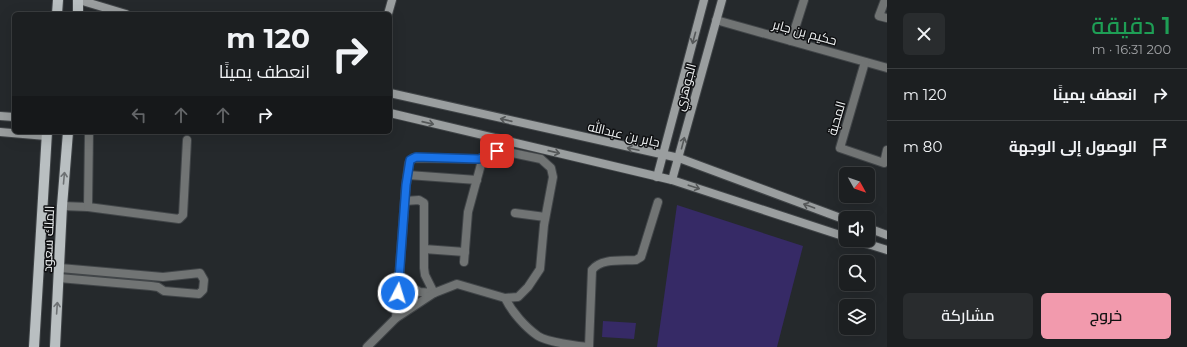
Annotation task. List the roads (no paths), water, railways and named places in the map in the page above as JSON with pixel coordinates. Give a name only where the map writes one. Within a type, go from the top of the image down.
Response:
[{"type":"main road","points":[[57,12],[58,0]]},
{"type":"main road","points":[[78,12],[79,0]]},
{"type":"main road","name":"الملك سعود","points":[[34,347],[46,134]]},
{"type":"main road","name":"الملك سعود","points":[[55,347],[60,273],[62,206],[68,134]]},
{"type":"street","points":[[79,0],[119,12]]},
{"type":"street","points":[[389,12],[392,0]]},
{"type":"street","name":"الجوهري","points":[[657,177],[704,0]]},
{"type":"street","name":"الجوهري","points":[[672,180],[722,0]]},
{"type":"street","points":[[791,41],[804,0]]},
{"type":"street","points":[[884,0],[880,16],[887,18]]},
{"type":"street","name":"حكيم بن جابر","points":[[716,20],[887,68]]},
{"type":"street","name":"المحبة","points":[[864,62],[840,148],[884,163],[887,150]]},
{"type":"street","name":"جابر بن عبدالله","points":[[392,93],[679,158],[839,217]]},
{"type":"street","points":[[392,113],[672,180],[839,235]]},
{"type":"street","points":[[0,116],[12,117]]},
{"type":"street","points":[[0,132],[12,133]]},
{"type":"street","points":[[88,207],[89,134]]},
{"type":"street","points":[[62,206],[88,207],[179,219],[183,215],[187,140]]},
{"type":"street","points":[[396,318],[409,163],[416,157],[472,159],[484,157],[491,152],[503,151],[545,161],[551,168],[553,176],[545,217],[540,269],[528,287],[518,297],[512,309]]},
{"type":"street","points":[[464,262],[468,212],[484,157]]},
{"type":"street","points":[[408,175],[477,180]]},
{"type":"street","points":[[405,201],[420,200],[424,203],[425,272],[434,293]]},
{"type":"street","points":[[505,298],[512,309],[539,337],[578,346],[590,347],[592,270],[596,264],[602,262],[636,260],[641,257],[658,202]]},
{"type":"street","points":[[515,213],[545,217]]},
{"type":"street","points":[[875,231],[887,235]]},
{"type":"street","points":[[875,246],[887,250]]},
{"type":"street","points":[[424,249],[465,252]]},
{"type":"street","points":[[60,273],[163,277],[200,273],[204,280],[203,290],[199,294],[164,292],[158,287],[60,273]]},
{"type":"street","points":[[399,281],[420,292],[434,293]]},
{"type":"street","points":[[367,347],[396,318],[434,293],[457,284],[505,298],[518,297]]}]
